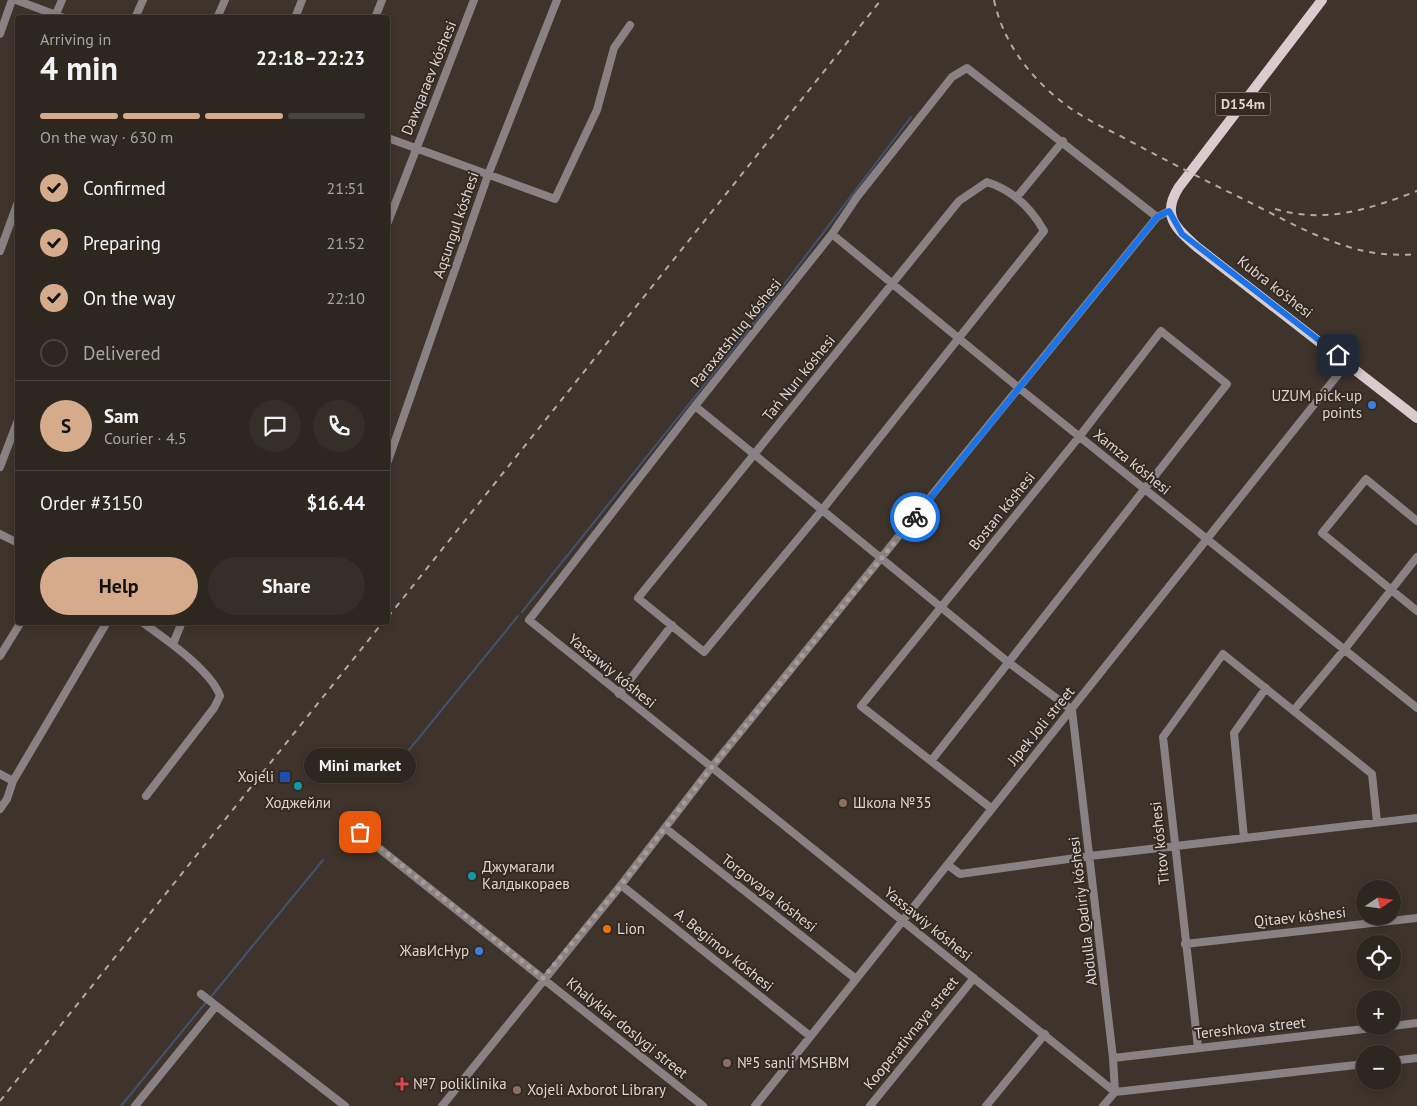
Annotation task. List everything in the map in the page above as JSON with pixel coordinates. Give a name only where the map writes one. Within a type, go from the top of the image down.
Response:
[{"type":"main road","name":"D154m","points":[[1169,211],[1172,198],[1179,187],[1322,0]]},
{"type":"main road","name":"Kubra ko'shesi","points":[[1169,211],[1182,234],[1348,362],[1417,418]]},
{"type":"street","points":[[0,34],[12,0]]},
{"type":"street","points":[[16,0],[56,14],[62,0]]},
{"type":"street","points":[[136,15],[143,0]]},
{"type":"street","points":[[218,15],[225,0]]},
{"type":"street","points":[[296,15],[302,0]]},
{"type":"street","points":[[376,15],[382,0]]},
{"type":"street","name":"Dawqaraev kóshesi","points":[[390,217],[474,0]]},
{"type":"street","name":"Aqsungul kóshesi","points":[[390,456],[488,175],[557,0]]},
{"type":"street","points":[[390,139],[555,199],[597,110],[614,48],[630,25]]},
{"type":"street","name":"Paraxatshılıq kóshesi","points":[[529,620],[695,406],[832,234],[858,197],[952,77],[967,68],[1063,141]]},
{"type":"street","points":[[619,694],[672,625],[704,652],[822,510],[1044,230],[1017,197],[1063,141],[1157,217]]},
{"type":"street","name":"Tań Nurı kóshesi","points":[[672,625],[638,598],[959,201],[987,182],[998,185],[1017,197]]},
{"type":"street","points":[[0,251],[15,210]]},
{"type":"street","points":[[442,1106],[543,978],[621,885],[711,768],[1157,217],[1169,211]]},
{"type":"street","name":"Xamza kóshesi","points":[[832,234],[1079,437],[1417,708]]},
{"type":"street","name":"Bostan kóshesi","points":[[931,761],[862,706],[1079,437],[1161,331],[1227,384],[1144,489]]},
{"type":"street","name":"Jipek Joli street","points":[[755,1106],[1348,362]]},
{"type":"street","points":[[695,406],[1008,662],[1072,710]]},
{"type":"street","points":[[0,467],[15,428]]},
{"type":"street","points":[[1417,521],[1366,479],[1322,533],[1417,612]]},
{"type":"street","points":[[992,809],[931,761],[1144,489]]},
{"type":"street","points":[[0,534],[15,542]]},
{"type":"street","points":[[1294,710],[1417,557]]},
{"type":"street","name":"Yassawiy kóshesi","points":[[529,620],[1115,1092]]},
{"type":"street","points":[[0,656],[19,625]]},
{"type":"street","points":[[0,809],[7,799],[13,781],[105,625]]},
{"type":"street","points":[[146,625],[173,644],[216,686],[220,696],[214,708],[146,796]]},
{"type":"street","points":[[173,644],[181,625]]},
{"type":"street","name":"Titov kóshesi","points":[[1198,1048],[1163,737],[1223,654],[1266,688]]},
{"type":"street","points":[[1244,838],[1234,733],[1266,688],[1372,774],[1377,822]]},
{"type":"street","name":"Abdulla Qadıriy kóshesi","points":[[1072,710],[1114,1058],[1115,1092]]},
{"type":"street","points":[[0,774],[13,781]]},
{"type":"street","points":[[948,865],[960,874],[1090,856],[1417,818]]},
{"type":"street","name":"Khalyklar doslygi street","points":[[346,822],[703,1106]]},
{"type":"street","name":"Torgovaya kóshesi","points":[[665,828],[856,979]]},
{"type":"street","name":"A. Begimov kóshesi","points":[[621,885],[810,1036]]},
{"type":"street","name":"Qitaev kóshesi","points":[[1185,944],[1417,918]]},
{"type":"street","name":"Kooperativnaya street","points":[[870,1106],[974,978]]},
{"type":"street","points":[[201,994],[345,1106]]},
{"type":"street","points":[[135,1106],[216,1006]]},
{"type":"street","name":"Tereshkova street","points":[[1401,1025],[1417,1023]]},
{"type":"street","name":"Tereshkova street","points":[[1114,1058],[1356,1030]]},
{"type":"street","points":[[986,1106],[1045,1034]]},
{"type":"street","points":[[1401,1060],[1417,1058]]},
{"type":"street","points":[[1103,1106],[1115,1092],[1356,1065]]},
{"type":"waterway","points":[[522,612],[770,303],[911,117]]},
{"type":"waterway","points":[[387,777],[518,616]]},
{"type":"waterway","points":[[210,998],[323,860]]},
{"type":"waterway","points":[[121,1106],[207,1001]]},
{"type":"railway","points":[[390,614],[881,0]]},
{"type":"railway","points":[[994,0],[1004,30],[1028,69],[1050,92],[1086,118],[1197,176],[1319,236],[1372,253],[1417,254]]},
{"type":"railway","points":[[1275,209],[1312,215],[1330,215],[1365,209],[1417,191]]},
{"type":"railway","points":[[0,1101],[381,625]]},
{"type":"way so far","points":[[360,832],[543,978],[621,885],[711,768],[915,517]]},
{"type":"place","name":"UZUM pick-up points","points":[[1372,405]]},
{"type":"place","name":"Xojeli","points":[[285,777]]},
{"type":"place","name":"Ходжейли","points":[[298,786]]},
{"type":"place","name":"Школа №35","points":[[843,803]]},
{"type":"place","name":"Mini market","points":[[360,832]]},
{"type":"place","name":"Джумагали Калдыкораев","points":[[472,876]]},
{"type":"place","name":"Lion","points":[[607,929]]},
{"type":"place","name":"ЖавИсНур","points":[[479,951]]},
{"type":"place","name":"№5 sanli MSHBM","points":[[727,1063]]},
{"type":"place","name":"№7 poliklinika","points":[[402,1084]]},
{"type":"place","name":"Xojeli Axborot Library","points":[[517,1090]]},
{"type":"route","points":[[915,517],[1157,217],[1169,211],[1174,223],[1182,234],[1197,247],[1338,355]]}]
